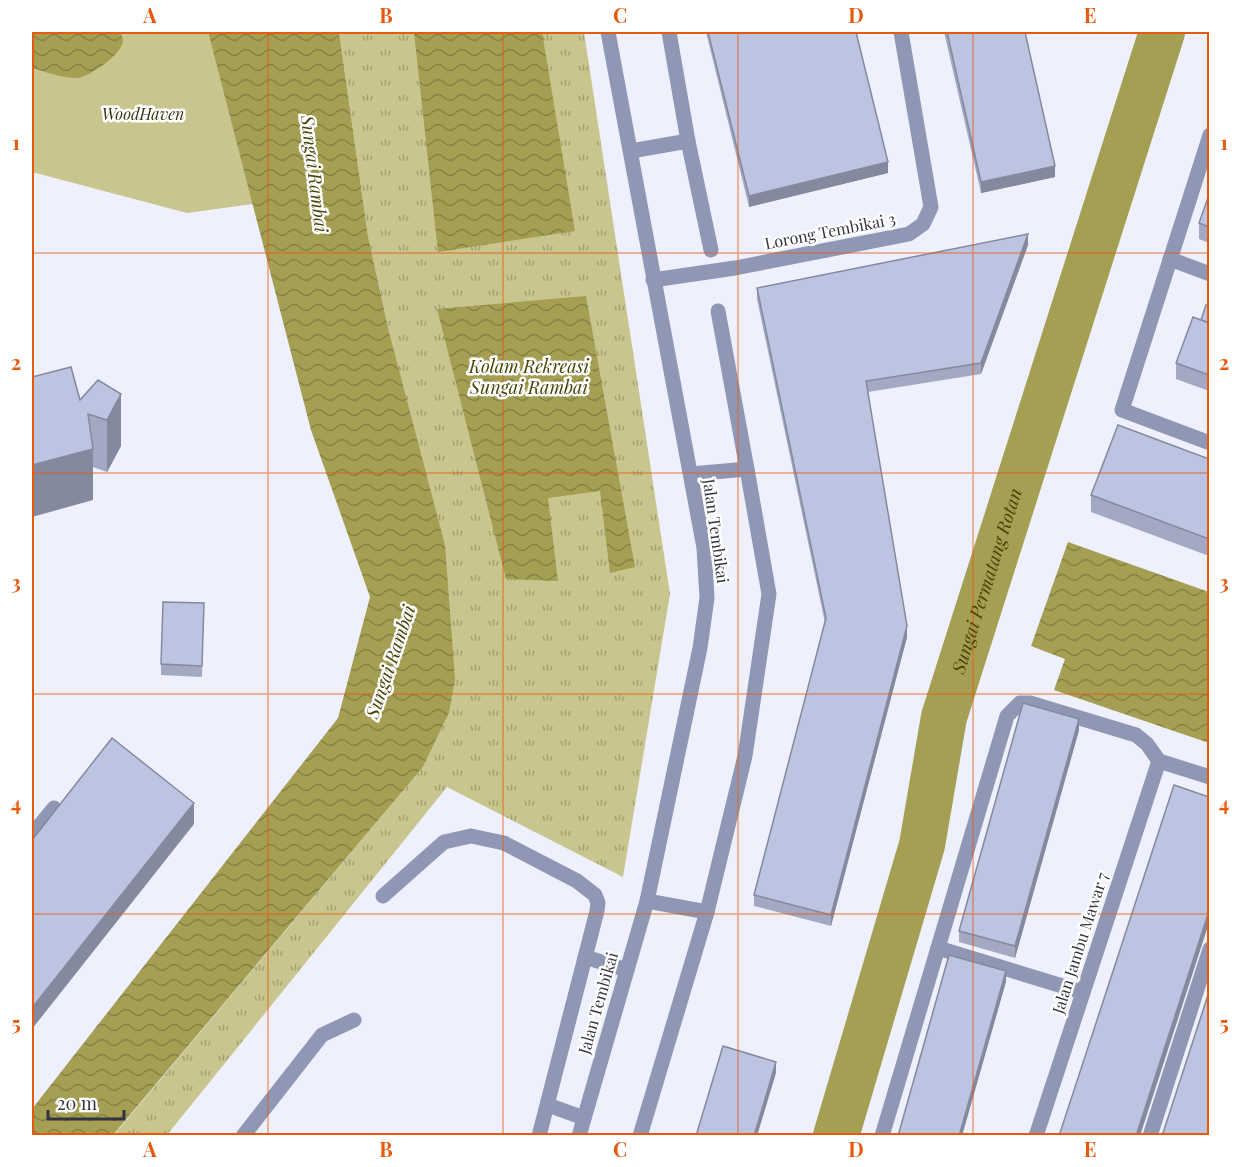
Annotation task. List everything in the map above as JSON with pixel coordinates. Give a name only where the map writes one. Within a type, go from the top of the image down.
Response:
[{"type":"street","name":"Jalan Tembikai","points":[[579,1136],[647,900],[700,648],[707,598],[704,548],[608,32]]},
{"type":"street","points":[[669,32],[688,141],[711,250]]},
{"type":"street","name":"Lorong Tembikai 3","points":[[653,280],[744,266],[909,234],[923,224],[931,207],[901,32]]},
{"type":"street","points":[[1209,135],[1122,410],[1209,443]]},
{"type":"street","points":[[631,152],[688,141]]},
{"type":"street","points":[[1170,259],[1209,274]]},
{"type":"street","points":[[640,1136],[707,912],[745,756],[769,594],[718,311]]},
{"type":"street","points":[[691,474],[747,469]]},
{"type":"street","points":[[882,1136],[1007,716],[1020,703],[1030,703],[1136,735],[1147,744],[1158,761],[1209,777]]},
{"type":"street","name":"Jalan Jambu Mawar 7","points":[[1036,1136],[1158,761]]},
{"type":"street","points":[[32,835],[54,808]]},
{"type":"street","points":[[383,896],[444,842],[471,836],[504,843],[577,881],[595,895],[598,903],[597,911],[539,1136]]},
{"type":"street","points":[[647,900],[707,912]]},
{"type":"street","points":[[938,948],[1082,992]]},
{"type":"street","points":[[1150,1136],[1209,948]]},
{"type":"street","points":[[585,957],[627,970]]},
{"type":"street","points":[[243,1136],[322,1035],[354,1020]]},
{"type":"street","points":[[548,1105],[584,1118]]},
{"type":"green space","name":"WoodHaven","points":[[32,32],[208,32],[253,204],[187,213],[32,172]]},
{"type":"green space","points":[[339,32],[584,32],[670,594],[623,877],[447,787],[167,1135],[113,1136],[423,767],[449,713],[389,332],[368,236]]},
{"type":"water","points":[[32,32],[120,32],[123,41],[111,58],[90,74],[71,78],[32,68]]},
{"type":"water","name":"Sungai Rambai","points":[[208,32],[339,32],[368,236],[389,332],[445,545],[455,679],[449,713],[423,767],[113,1135],[32,1135],[32,1109],[338,718],[370,597],[311,430]]},
{"type":"water","points":[[414,32],[542,32],[575,231],[438,252]]},
{"type":"water","name":"Kolam Rekreasi Sungai Rambai","points":[[586,296],[635,567],[610,573],[600,491],[548,498],[558,581],[506,579],[437,309]]},
{"type":"water","points":[[1068,542],[1209,592],[1209,743],[1054,690],[1065,659],[1031,646]]},
{"type":"building","points":[[708,32],[856,32],[888,162],[749,196]]},
{"type":"building","points":[[947,32],[1025,32],[1055,166],[981,182]]},
{"type":"building","points":[[1209,195],[1209,227],[1199,223]]},
{"type":"building","points":[[1028,234],[981,363],[866,381],[907,626],[831,915],[754,895],[826,618],[757,288]]},
{"type":"building","points":[[1206,305],[1209,306],[1209,323],[1201,320]]},
{"type":"building","points":[[1193,317],[1209,323],[1209,375],[1176,363]]},
{"type":"building","points":[[71,367],[80,400],[98,380],[121,394],[107,420],[88,414],[93,449],[32,465],[32,377]]},
{"type":"building","points":[[1118,425],[1209,459],[1209,539],[1091,495]]},
{"type":"building","points":[[163,602],[204,603],[202,666],[161,664]]},
{"type":"building","points":[[1023,703],[1079,719],[1015,946],[959,931]]},
{"type":"building","points":[[112,738],[194,803],[32,1008],[32,840]]},
{"type":"building","points":[[1174,785],[1209,797],[1209,911],[1136,1136],[1059,1136]]},
{"type":"building","points":[[949,955],[1006,971],[959,1136],[898,1136]]},
{"type":"building","points":[[1209,992],[1209,1136],[1162,1136]]},
{"type":"building","points":[[723,1046],[776,1062],[754,1136],[696,1136]]},
{"type":"waterway","name":"Sungai Permatang Rotan","points":[[836,1136],[922,845],[944,717],[1162,32]]}]
